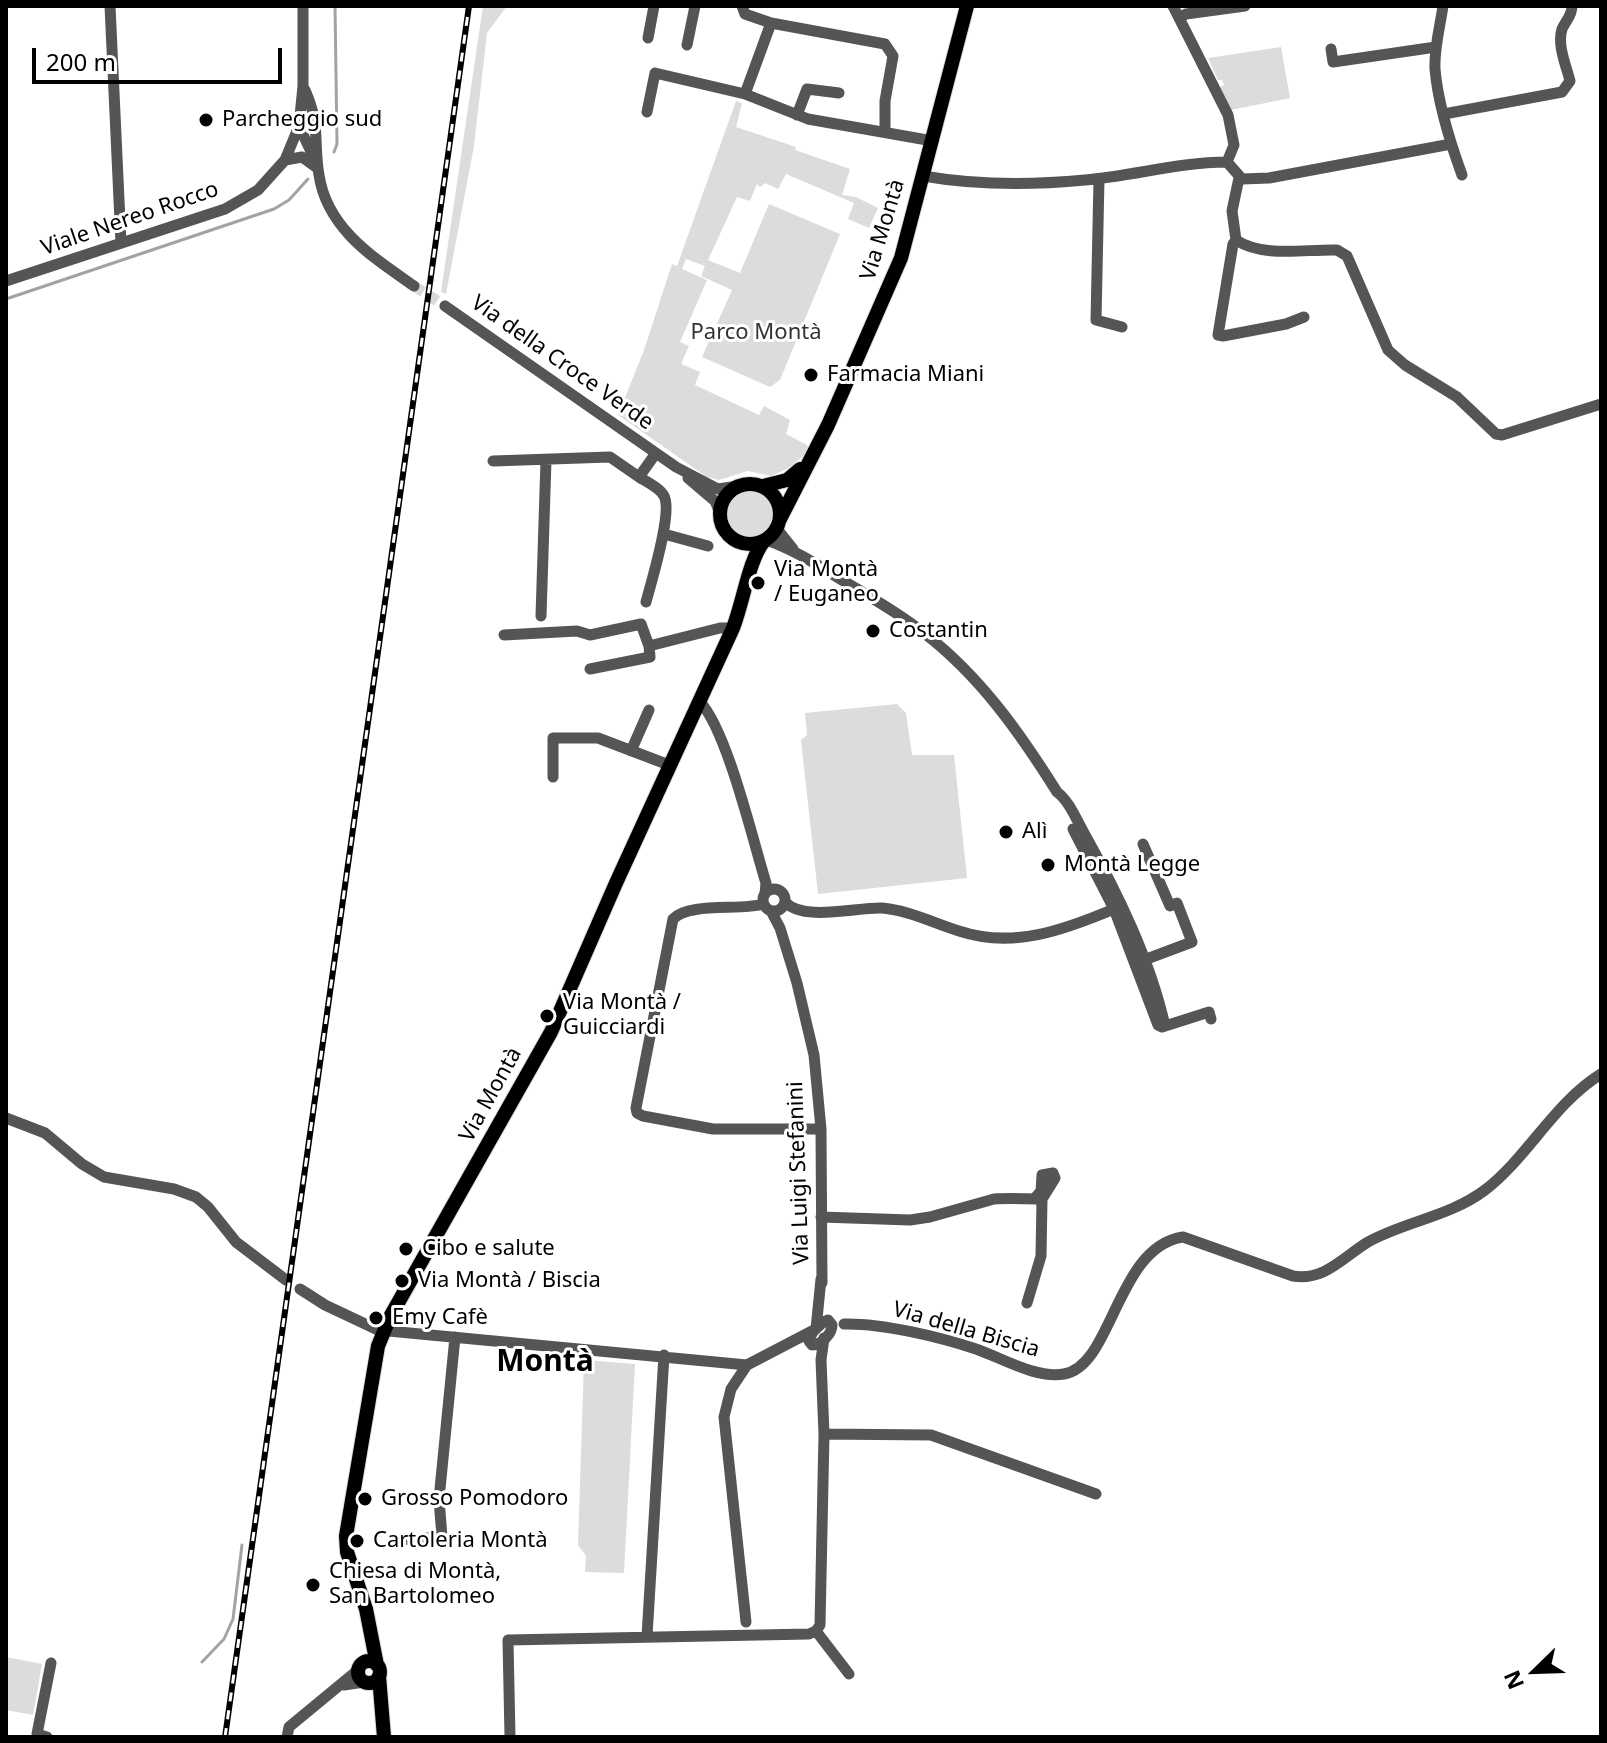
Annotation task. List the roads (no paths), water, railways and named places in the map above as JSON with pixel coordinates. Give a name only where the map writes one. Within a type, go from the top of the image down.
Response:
[{"type":"main road","name":"Via Montà","points":[[384,1737],[379,1704],[368,1673],[368,1623],[347,1552],[346,1530],[378,1346],[384,1330],[551,1032],[733,628],[756,553],[772,532],[812,457],[889,289],[904,247],[933,141],[966,6]]},
{"type":"main road","name":"Via Montà","points":[[738,486],[763,486],[787,480],[812,457]]},
{"type":"main road","points":[[720,513],[727,494],[738,486]]},
{"type":"main road","points":[[734,539],[749,544],[772,532],[779,503],[763,486]]},
{"type":"main road","name":"Via Montà","points":[[720,513],[721,523],[734,539],[744,560],[744,600]]},
{"type":"street","points":[[110,6],[121,243]]},
{"type":"street","name":"Viale Nereo Rocco","points":[[6,281],[225,209],[258,190],[285,160],[299,126],[303,86],[303,6]]},
{"type":"street","points":[[648,38],[654,6]]},
{"type":"street","points":[[687,45],[695,6]]},
{"type":"street","points":[[1173,6],[1228,115],[1234,145],[1227,162]]},
{"type":"street","points":[[1179,18],[1186,14],[1245,6]]},
{"type":"street","points":[[1443,6],[1435,71],[1451,144],[1462,175]]},
{"type":"street","points":[[1444,114],[1562,92],[1570,81],[1560,40],[1572,6]]},
{"type":"street","points":[[744,10],[771,23],[885,44],[893,56],[885,101],[885,132]]},
{"type":"street","points":[[745,94],[771,23]]},
{"type":"street","points":[[1331,49],[1333,62],[1436,47]]},
{"type":"street","points":[[647,112],[655,73],[745,94],[808,119],[933,141]]},
{"type":"street","points":[[303,86],[313,108],[318,135],[317,170]]},
{"type":"street","points":[[797,115],[807,89],[839,93]]},
{"type":"street","points":[[299,126],[310,126],[318,135]]},
{"type":"street","points":[[299,126],[310,145],[326,200],[348,234],[361,249],[414,286]]},
{"type":"street","points":[[1239,178],[1269,178],[1451,144]]},
{"type":"street","points":[[285,160],[302,157],[317,170]]},
{"type":"street","points":[[1227,162],[1239,178],[1232,211],[1236,240],[1218,335],[1277,326],[1304,317]]},
{"type":"street","points":[[923,176],[1017,182],[1099,179],[1197,163],[1227,162]]},
{"type":"street","points":[[1099,179],[1096,320],[1122,327]]},
{"type":"street","points":[[1236,240],[1264,250],[1337,250],[1347,256],[1388,350],[1405,365],[1457,397],[1496,434],[1550,422],[1601,404]]},
{"type":"street","name":"Via della Croce Verde","points":[[445,306],[676,467],[715,501],[720,513]]},
{"type":"street","name":"Via della Croce Verde","points":[[639,477],[656,453]]},
{"type":"street","points":[[493,461],[610,457],[660,491],[667,501],[664,534],[646,602]]},
{"type":"street","points":[[541,616],[546,460]]},
{"type":"street","name":"Via della Croce Verde","points":[[676,467],[718,489],[738,486]]},
{"type":"street","points":[[772,532],[802,557],[905,619],[956,661],[998,706],[1064,798],[1108,877],[1144,960],[1163,1026]]},
{"type":"street","points":[[664,534],[708,546]]},
{"type":"street","points":[[504,635],[577,631],[590,635],[641,624],[650,657],[590,669]]},
{"type":"street","points":[[649,646],[720,628],[733,628]]},
{"type":"street","name":"Via Luigi Stefanini","points":[[700,702],[721,742],[772,899],[808,1026],[821,1129],[821,1279],[826,1328]]},
{"type":"street","points":[[631,751],[649,710]]},
{"type":"street","points":[[553,777],[553,738],[598,738],[669,765]]},
{"type":"street","points":[[1057,792],[1058,801],[1114,909],[1156,1021],[1163,1026]]},
{"type":"street","points":[[1143,844],[1170,906],[1177,903],[1192,942],[1144,960]]},
{"type":"street","points":[[1108,877],[1114,909],[1129,923]]},
{"type":"street","points":[[821,1129],[713,1129],[637,1113],[675,915],[772,899],[800,910],[886,909],[976,936],[1006,939],[1054,932],[1114,909]]},
{"type":"street","points":[[1132,952],[1144,960]]},
{"type":"street","points":[[1143,980],[1144,960]]},
{"type":"street","points":[[1163,1026],[1209,1012],[1211,1019]]},
{"type":"street","name":"Via della Biscia","points":[[747,1365],[789,1343],[844,1324],[874,1325],[972,1348],[1050,1375],[1071,1372],[1090,1355],[1137,1270],[1158,1245],[1183,1237],[1293,1276],[1305,1278],[1318,1275],[1372,1240],[1454,1209],[1488,1188],[1571,1099],[1601,1074]]},
{"type":"street","points":[[6,1118],[45,1133],[82,1164],[104,1177],[174,1189],[196,1197],[236,1242],[286,1280]]},
{"type":"street","points":[[821,1217],[910,1220],[994,1199],[1038,1199],[1041,1256],[1027,1303]]},
{"type":"street","points":[[300,1289],[350,1318],[384,1330],[747,1365],[731,1389],[724,1417],[746,1622]]},
{"type":"street","points":[[821,1360],[809,1338],[826,1328]]},
{"type":"street","points":[[510,1737],[508,1640],[809,1634],[816,1631],[820,1625],[824,1434],[821,1360],[826,1328]]},
{"type":"street","points":[[394,1540],[442,1537],[439,1499],[455,1337]]},
{"type":"street","points":[[789,1343],[811,1344]]},
{"type":"street","points":[[647,1636],[664,1355]]},
{"type":"street","points":[[824,1434],[931,1435],[1096,1494]]},
{"type":"street","points":[[816,1631],[849,1674]]},
{"type":"street","points":[[47,1737],[37,1734],[51,1663]]},
{"type":"street","points":[[287,1735],[295,1722],[340,1686],[368,1673]]},
{"type":"waterway","points":[[334,152],[337,144],[335,6]]},
{"type":"waterway","points":[[6,299],[274,209],[289,200],[308,179]]},
{"type":"waterway","points":[[202,1662],[224,1639],[233,1619],[242,1545]]},
{"type":"tunnel","points":[[414,286],[445,306]]},
{"type":"railway","points":[[225,1737],[469,6]]},
{"type":"place","name":"Parcheggio sud","points":[[206,120]]},
{"type":"place","name":"Farmacia Miani","points":[[811,375]]},
{"type":"place","name":"Via Montà / Euganeo","points":[[758,583]]},
{"type":"place","name":"Costantin","points":[[873,631]]},
{"type":"place","name":"Alì","points":[[1006,832]]},
{"type":"place","name":"Montà Legge","points":[[1048,865]]},
{"type":"place","name":"Via Montà / Guicciardi","points":[[547,1016]]},
{"type":"place","name":"Cibo e salute","points":[[406,1249]]},
{"type":"place","name":"Via Montà / Biscia","points":[[402,1281]]},
{"type":"place","name":"Emy Cafè","points":[[376,1318]]},
{"type":"place","name":"Grosso Pomodoro","points":[[365,1499]]},
{"type":"place","name":"Cartoleria Montà","points":[[357,1541]]},
{"type":"place","name":"Chiesa di Montà, San Bartolomeo","points":[[313,1585]]},
{"type":"district","name":"Montà","points":[[545,1362]]},
{"type":"park label","name":"Parco Montà","points":[[756,333]]}]
